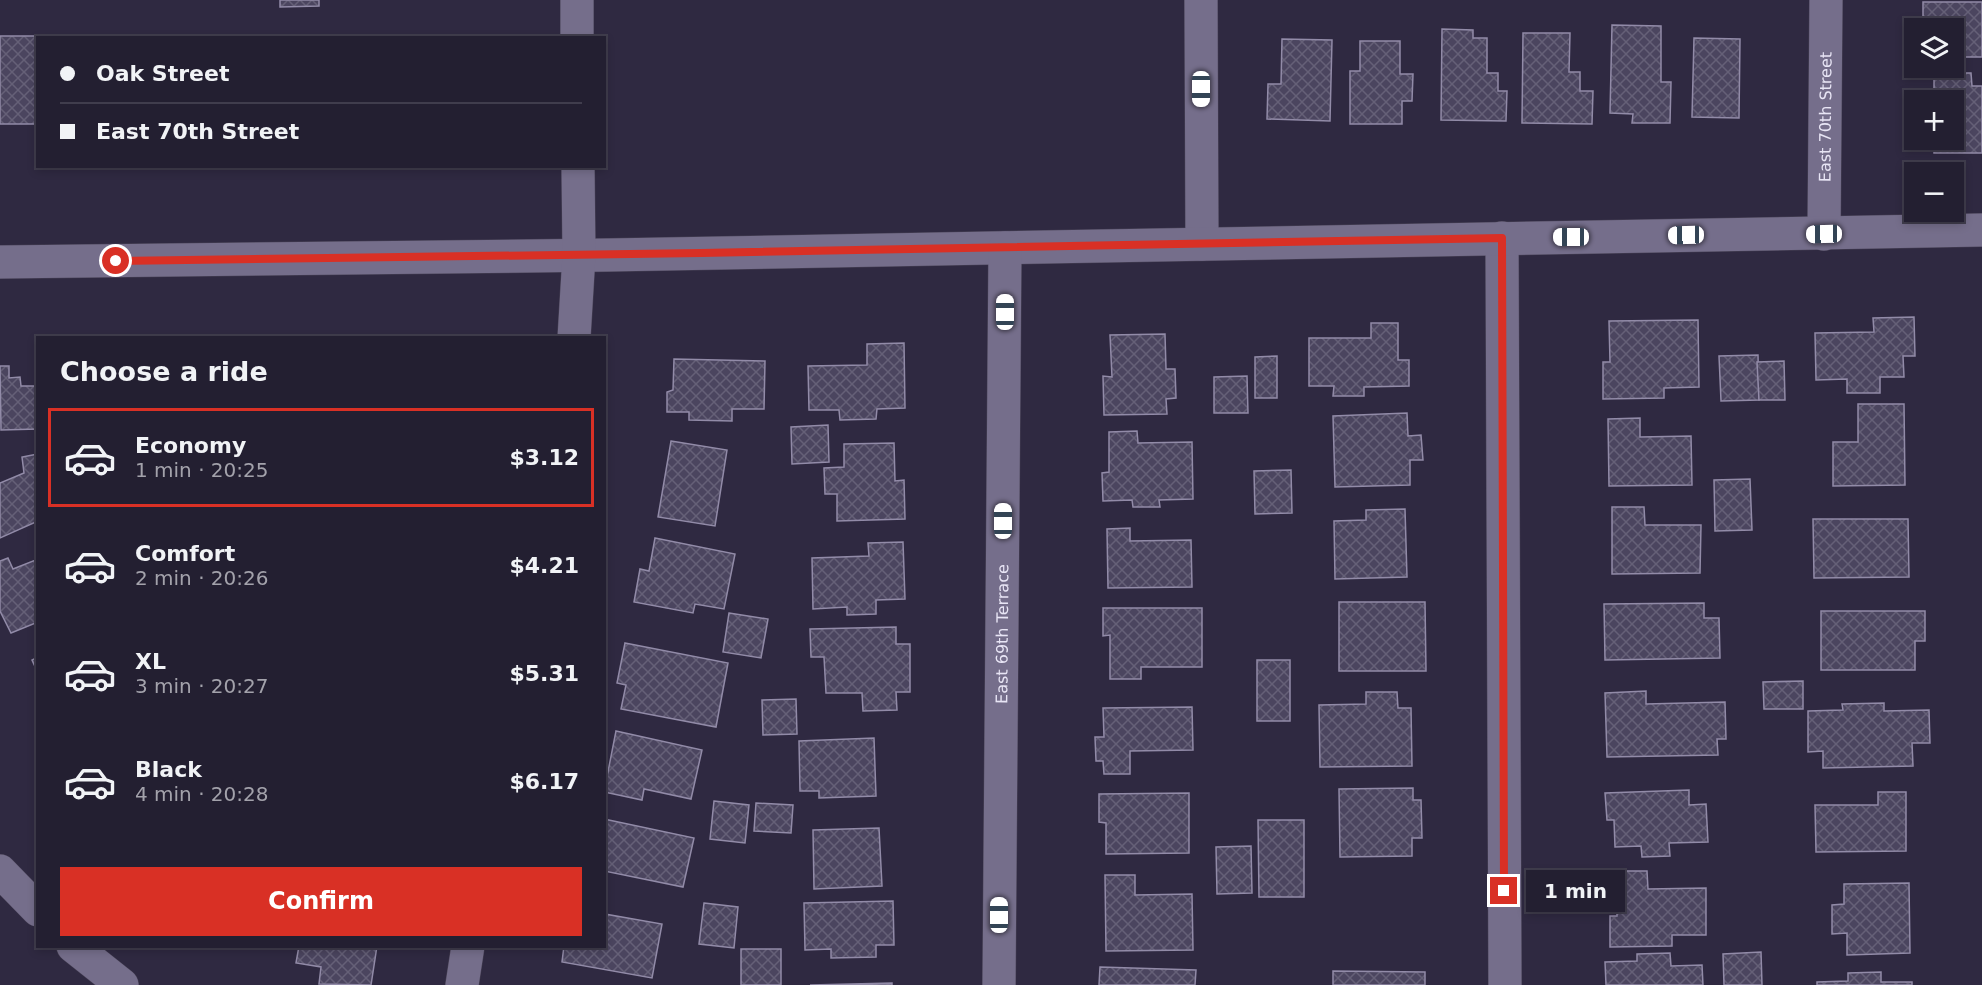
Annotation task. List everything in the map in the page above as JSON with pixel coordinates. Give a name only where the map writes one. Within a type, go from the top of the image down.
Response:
[{"type":"street","points":[[577,0],[577,36]]},
{"type":"street","points":[[1201,0],[1202,244]]},
{"type":"street","name":"East 70th Street","points":[[1824,234],[1826,0]]},
{"type":"street","points":[[573,336],[579,255],[579,168]]},
{"type":"street","points":[[0,262],[579,255],[1982,230]]},
{"type":"street","points":[[1502,238],[1505,985]]},
{"type":"street","name":"East 69th Terrace","points":[[999,985],[1005,248]]},
{"type":"street","points":[[0,871],[36,908]]},
{"type":"street","points":[[76,948],[122,985]]},
{"type":"street","points":[[462,985],[468,948]]},
{"type":"building","points":[[280,0],[319,0],[319,6],[280,7]]},
{"type":"building","points":[[1923,2],[1982,2],[1982,57],[1964,57],[1964,18],[1923,18]]},
{"type":"building","points":[[1612,25],[1661,26],[1661,82],[1671,82],[1670,123],[1632,123],[1633,114],[1610,113]]},
{"type":"building","points":[[1442,29],[1473,30],[1473,38],[1487,38],[1487,73],[1498,73],[1498,91],[1507,91],[1506,121],[1441,120]]},
{"type":"building","points":[[1523,33],[1570,33],[1569,72],[1580,72],[1580,91],[1593,91],[1592,124],[1522,123]]},
{"type":"building","points":[[0,36],[35,36],[35,124],[0,124]]},
{"type":"building","points":[[1694,38],[1740,39],[1739,118],[1692,117]]},
{"type":"building","points":[[1282,39],[1332,40],[1330,121],[1267,119],[1268,84],[1281,84]]},
{"type":"building","points":[[1360,41],[1400,41],[1400,74],[1413,74],[1412,101],[1402,101],[1402,124],[1350,124],[1350,71],[1360,71]]},
{"type":"building","points":[[1964,73],[1971,73],[1972,86],[1982,86],[1982,153],[1934,153],[1934,150],[1964,150],[1964,90],[1934,90],[1934,78],[1964,78]]},
{"type":"building","points":[[1914,317],[1915,356],[1903,356],[1904,377],[1880,377],[1880,393],[1847,393],[1847,379],[1816,380],[1815,333],[1874,332],[1873,318]]},
{"type":"building","points":[[1698,320],[1699,387],[1664,388],[1664,398],[1603,399],[1603,362],[1610,362],[1609,321]]},
{"type":"building","points":[[1371,323],[1398,323],[1398,360],[1409,360],[1409,386],[1364,387],[1364,396],[1333,396],[1334,386],[1309,386],[1309,338],[1371,338]]},
{"type":"building","points":[[1165,334],[1166,369],[1175,369],[1176,398],[1166,399],[1167,414],[1104,415],[1103,376],[1112,377],[1110,335]]},
{"type":"building","points":[[904,343],[905,408],[877,409],[876,419],[840,420],[839,410],[809,410],[808,366],[867,365],[867,344]]},
{"type":"building","points":[[1758,355],[1759,400],[1721,401],[1719,356]]},
{"type":"building","points":[[1277,356],[1277,398],[1255,398],[1255,357]]},
{"type":"building","points":[[674,359],[765,361],[764,409],[732,409],[732,421],[689,420],[689,412],[667,412],[667,392],[673,390]]},
{"type":"building","points":[[1784,361],[1785,400],[1759,400],[1757,362]]},
{"type":"building","points":[[0,366],[9,366],[9,378],[20,377],[21,386],[36,386],[36,429],[1,430]]},
{"type":"building","points":[[1247,376],[1248,413],[1214,413],[1214,377]]},
{"type":"building","points":[[1858,404],[1904,404],[1905,485],[1833,486],[1833,442],[1858,442]]},
{"type":"building","points":[[1407,413],[1408,436],[1421,435],[1423,460],[1410,460],[1410,485],[1335,487],[1333,416]]},
{"type":"building","points":[[1640,418],[1640,437],[1691,436],[1692,485],[1609,486],[1608,419]]},
{"type":"building","points":[[828,425],[829,462],[792,464],[791,427]]},
{"type":"building","points":[[1137,431],[1138,443],[1192,442],[1193,499],[1159,500],[1160,507],[1133,507],[1132,500],[1103,501],[1102,473],[1109,472],[1109,432]]},
{"type":"building","points":[[671,441],[727,450],[715,526],[658,517]]},
{"type":"building","points":[[894,443],[895,481],[904,480],[905,519],[837,521],[837,494],[825,494],[824,468],[844,467],[844,444]]},
{"type":"building","points":[[36,454],[36,522],[0,538],[0,483],[24,473],[22,457]]},
{"type":"building","points":[[1291,470],[1292,513],[1255,514],[1254,471]]},
{"type":"building","points":[[1750,479],[1752,530],[1715,531],[1714,480]]},
{"type":"building","points":[[1612,507],[1644,507],[1645,525],[1701,525],[1700,573],[1612,574]]},
{"type":"building","points":[[1405,509],[1407,577],[1335,579],[1334,521],[1366,520],[1366,510]]},
{"type":"building","points":[[1813,519],[1908,519],[1909,577],[1814,578]]},
{"type":"building","points":[[1130,528],[1130,541],[1191,540],[1192,587],[1108,588],[1107,529]]},
{"type":"building","points":[[655,538],[735,554],[724,609],[695,604],[693,613],[634,602],[640,569],[649,571]]},
{"type":"building","points":[[903,542],[905,599],[876,600],[876,614],[847,615],[847,607],[813,609],[812,558],[869,556],[868,543]]},
{"type":"building","points":[[8,558],[13,569],[36,560],[36,623],[11,633],[0,611],[0,561]]},
{"type":"building","points":[[1339,602],[1425,602],[1426,671],[1339,671]]},
{"type":"building","points":[[1704,603],[1704,618],[1719,618],[1720,658],[1605,660],[1604,604]]},
{"type":"building","points":[[1103,608],[1202,608],[1202,667],[1141,667],[1141,679],[1110,679],[1110,635],[1103,636]]},
{"type":"building","points":[[1821,611],[1925,611],[1925,641],[1915,641],[1915,670],[1821,670]]},
{"type":"building","points":[[729,613],[768,619],[761,658],[723,652]]},
{"type":"building","points":[[896,627],[896,644],[910,644],[910,692],[896,692],[897,710],[863,711],[862,693],[826,693],[824,657],[811,657],[810,629]]},
{"type":"building","points":[[625,643],[728,663],[716,727],[621,709],[626,685],[617,683]]},
{"type":"building","points":[[1257,660],[1290,660],[1290,721],[1257,721]]},
{"type":"building","points":[[1803,681],[1803,709],[1764,709],[1763,682]]},
{"type":"building","points":[[1646,691],[1646,704],[1725,702],[1726,739],[1717,739],[1718,755],[1607,757],[1605,693]]},
{"type":"building","points":[[1366,692],[1397,692],[1398,708],[1411,708],[1412,766],[1320,767],[1319,705],[1366,704]]},
{"type":"building","points":[[796,699],[797,734],[763,735],[762,700]]},
{"type":"building","points":[[1884,703],[1884,711],[1929,710],[1930,743],[1912,743],[1913,766],[1823,768],[1823,751],[1808,752],[1808,711],[1843,710],[1842,704]]},
{"type":"building","points":[[1192,707],[1193,750],[1130,751],[1130,774],[1104,774],[1103,761],[1096,761],[1095,737],[1104,737],[1103,708]]},
{"type":"building","points":[[616,731],[702,750],[691,799],[644,789],[642,800],[606,792]]},
{"type":"building","points":[[874,738],[876,796],[819,798],[819,791],[800,791],[799,741]]},
{"type":"building","points":[[1413,788],[1413,800],[1421,800],[1422,838],[1412,838],[1412,856],[1340,857],[1339,789]]},
{"type":"building","points":[[1689,790],[1689,805],[1706,804],[1708,842],[1669,843],[1670,856],[1642,857],[1641,846],[1615,847],[1614,820],[1607,820],[1605,793]]},
{"type":"building","points":[[1878,792],[1906,792],[1906,851],[1816,852],[1815,805],[1878,805]]},
{"type":"building","points":[[1189,793],[1189,853],[1106,854],[1106,823],[1099,822],[1099,794]]},
{"type":"building","points":[[714,801],[749,805],[745,843],[710,839]]},
{"type":"building","points":[[756,803],[793,805],[791,833],[754,831]]},
{"type":"building","points":[[606,819],[694,838],[683,887],[606,871]]},
{"type":"building","points":[[1258,820],[1304,820],[1304,897],[1259,897]]},
{"type":"building","points":[[879,828],[882,886],[814,889],[813,830]]},
{"type":"building","points":[[1251,846],[1252,893],[1217,894],[1216,847]]},
{"type":"building","points":[[1617,871],[1647,871],[1648,889],[1706,888],[1706,935],[1672,935],[1672,946],[1610,947],[1610,916],[1617,916]]},
{"type":"building","points":[[1105,875],[1135,875],[1135,895],[1192,894],[1193,950],[1106,951]]},
{"type":"building","points":[[1909,883],[1910,953],[1847,955],[1847,933],[1832,934],[1832,905],[1844,904],[1844,884]]},
{"type":"building","points":[[893,901],[894,945],[876,945],[876,957],[831,958],[831,949],[805,950],[804,903]]},
{"type":"building","points":[[704,903],[738,907],[734,948],[699,944]]},
{"type":"building","points":[[606,914],[662,924],[652,978],[562,962],[564,948],[606,948]]},
{"type":"building","points":[[299,948],[377,948],[371,985],[319,984],[321,967],[296,963]]},
{"type":"building","points":[[741,949],[781,949],[781,985],[741,985]]},
{"type":"building","points":[[1761,952],[1762,985],[1724,985],[1723,954]]},
{"type":"building","points":[[1670,953],[1671,966],[1702,965],[1703,985],[1606,985],[1605,962],[1637,961],[1637,954]]},
{"type":"building","points":[[1100,967],[1196,970],[1195,985],[1099,985]]},
{"type":"building","points":[[1333,971],[1425,972],[1425,985],[1333,985]]},
{"type":"building","points":[[1881,972],[1881,982],[1912,982],[1912,985],[1817,985],[1817,982],[1848,981],[1848,973]]},
{"type":"building","points":[[892,983],[892,985],[810,985]]},
{"type":"route","points":[[116,261],[1502,238],[1504,891]]}]
